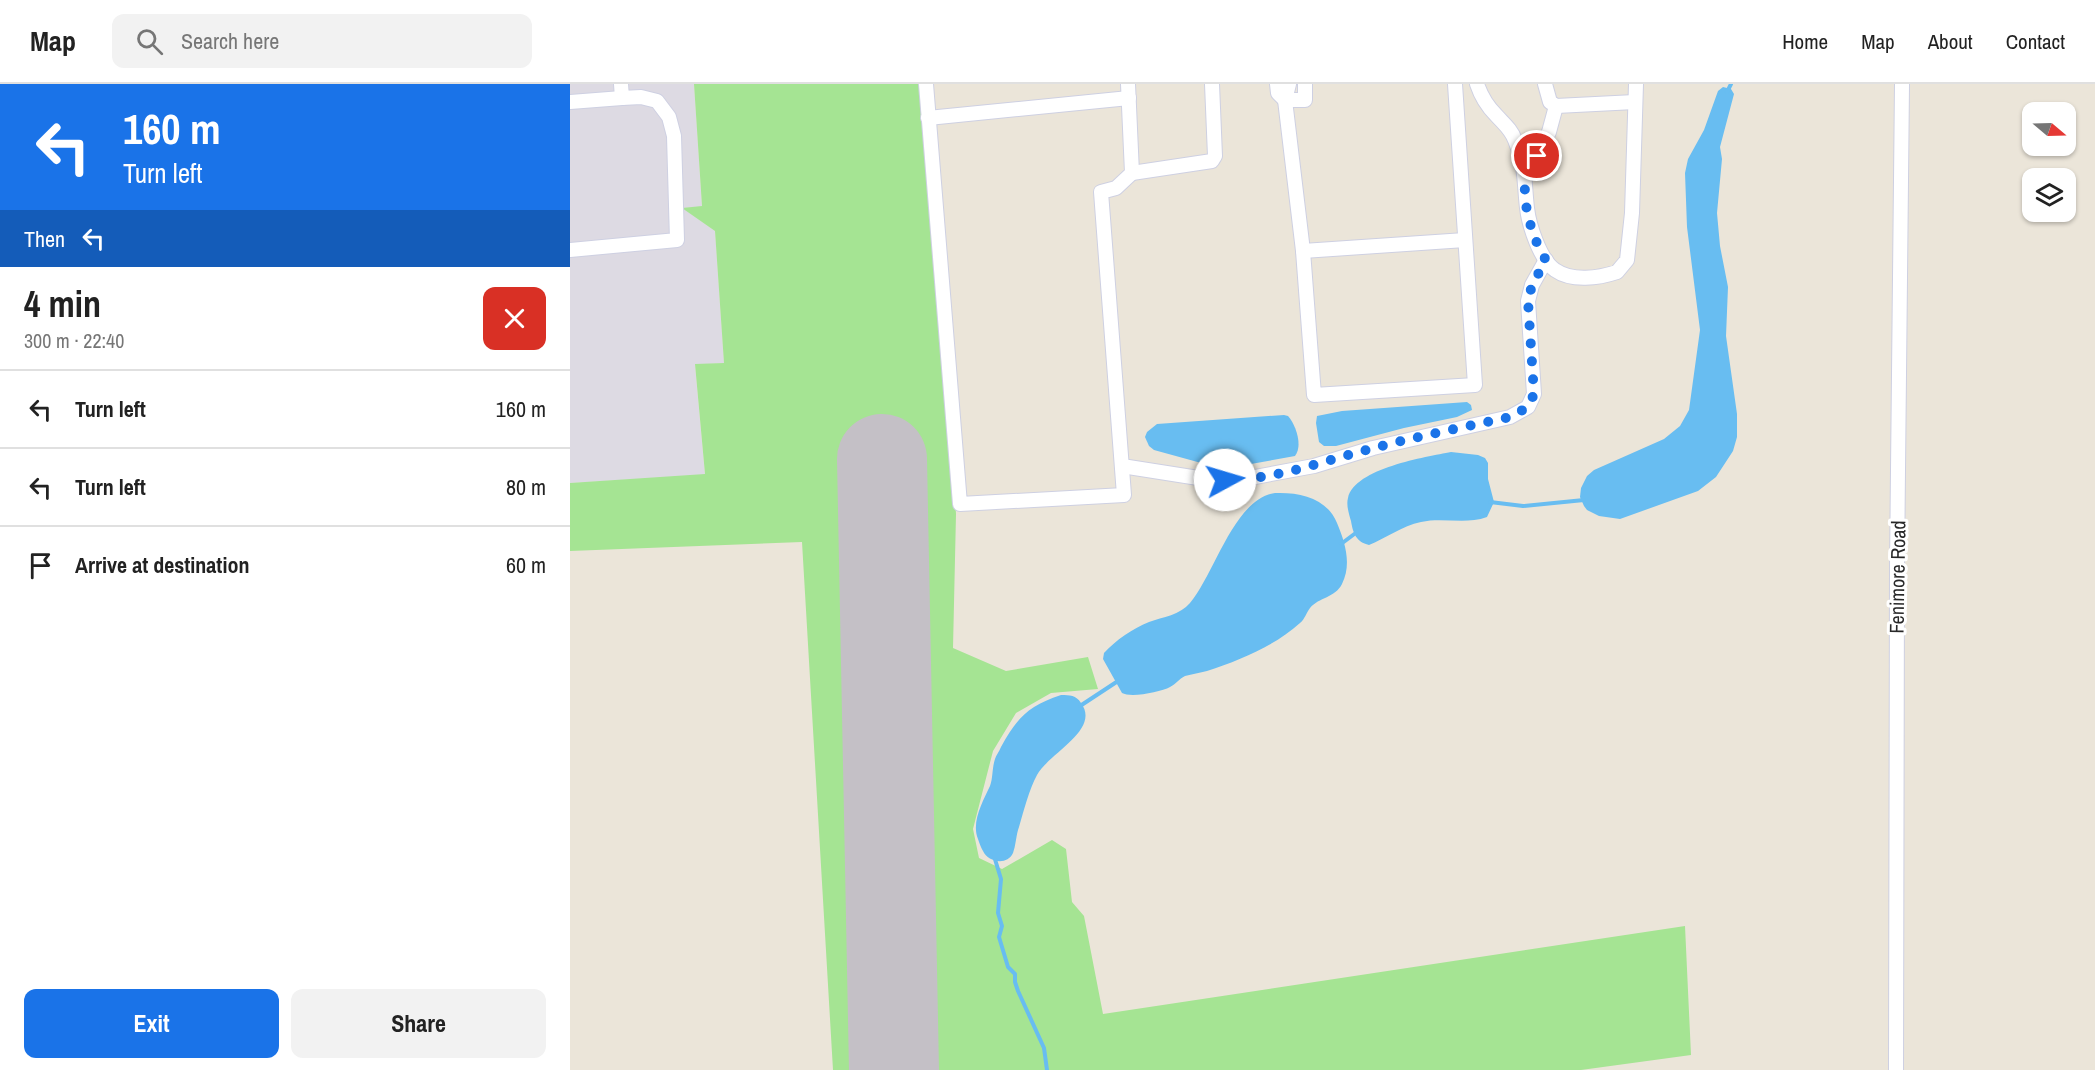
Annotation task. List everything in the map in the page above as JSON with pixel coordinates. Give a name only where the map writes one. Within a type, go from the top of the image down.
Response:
[{"type":"street","points":[[926,84],[960,504],[1124,495],[1101,192],[1116,188],[1132,173],[1212,161],[1215,156],[1212,84]]},
{"type":"street","points":[[1277,84],[1278,93],[1284,100],[1305,100],[1305,84]]},
{"type":"street","points":[[1289,84],[1284,100],[1304,251],[1314,395],[1475,385],[1455,84]]},
{"type":"street","points":[[1477,84],[1482,98],[1509,127],[1515,139],[1526,176],[1527,209],[1534,238],[1546,260],[1553,269],[1568,276],[1586,277],[1617,272],[1627,260],[1632,213],[1636,84]]},
{"type":"street","points":[[1545,84],[1550,102],[1556,106],[1635,102]]},
{"type":"street","name":"Fenimore Road","points":[[1896,1070],[1897,568],[1902,84]]},
{"type":"street","points":[[570,102],[621,91],[657,101],[669,117],[674,136],[677,240],[570,250]]},
{"type":"street","points":[[928,118],[1128,91],[1132,173]]},
{"type":"street","points":[[1526,176],[1549,132],[1556,106]]},
{"type":"street","points":[[1304,251],[1465,240]]},
{"type":"street","points":[[1122,466],[1211,480],[1239,480],[1314,466],[1373,448],[1510,417],[1528,407],[1534,394],[1528,301],[1532,285],[1546,260]]},
{"type":"shaded area","points":[[570,84],[694,84],[702,207],[683,208],[715,231],[724,363],[695,365],[705,475],[570,483]]},
{"type":"green space","points":[[694,84],[927,84],[956,514],[953,648],[1006,671],[1088,657],[1098,689],[1051,693],[1016,713],[993,751],[973,829],[979,858],[1002,869],[1052,840],[1066,849],[1072,902],[1084,916],[1103,1014],[1685,926],[1691,1055],[1581,1070],[833,1070],[802,542],[570,551],[570,483],[705,474],[695,364],[724,363],[715,231],[682,208],[702,206]]},
{"type":"water","points":[[1723,87],[1731,89],[1734,94],[1720,147],[1722,159],[1717,213],[1720,246],[1728,287],[1726,336],[1737,414],[1737,437],[1733,451],[1716,477],[1698,491],[1620,519],[1599,516],[1587,510],[1580,497],[1581,488],[1587,476],[1594,470],[1664,439],[1680,426],[1689,410],[1700,330],[1687,227],[1685,173],[1688,159],[1704,130],[1718,91]]},
{"type":"water","points":[[1467,402],[1471,405],[1472,410],[1457,417],[1336,446],[1324,446],[1319,442],[1317,416],[1342,411]]},
{"type":"water","points":[[1284,415],[1291,420],[1298,436],[1295,456],[1223,469],[1154,450],[1149,446],[1145,437],[1147,432],[1157,424]]},
{"type":"water","points":[[1451,452],[1478,455],[1485,458],[1488,463],[1488,479],[1494,502],[1487,517],[1421,522],[1369,545],[1358,539],[1348,507],[1348,498],[1353,488],[1364,479],[1393,466]]},
{"type":"water","points":[[1275,493],[1312,498],[1320,502],[1332,514],[1345,545],[1347,561],[1345,576],[1339,589],[1314,604],[1302,621],[1290,632],[1256,652],[1207,671],[1185,676],[1172,686],[1160,691],[1139,695],[1122,693],[1103,659],[1104,653],[1136,628],[1186,607],[1199,590],[1226,539],[1248,508],[1261,498]]},
{"type":"water","points":[[1061,695],[1072,696],[1079,700],[1085,713],[1084,723],[1071,741],[1037,775],[1025,807],[1013,853],[1006,860],[993,860],[985,855],[976,826],[991,783],[995,758],[1012,728],[1025,714],[1040,704]]},
{"type":"waterway","points":[[1727,92],[1731,84]]},
{"type":"waterway","points":[[1490,502],[1523,506],[1584,500]]},
{"type":"waterway","points":[[1341,544],[1357,532]]},
{"type":"waterway","points":[[1080,706],[1118,681]]},
{"type":"waterway","points":[[994,856],[1001,879],[998,913],[1002,926],[999,937],[1008,967],[1015,974],[1018,991],[1044,1048],[1047,1070]]},
{"type":"runway","points":[[882,459],[894,1070]]},
{"type":"route","points":[[1225,480],[1239,480],[1314,466],[1373,448],[1510,417],[1528,407],[1534,394],[1528,301],[1532,285],[1546,260],[1534,238],[1527,209],[1526,176],[1537,156]]}]
